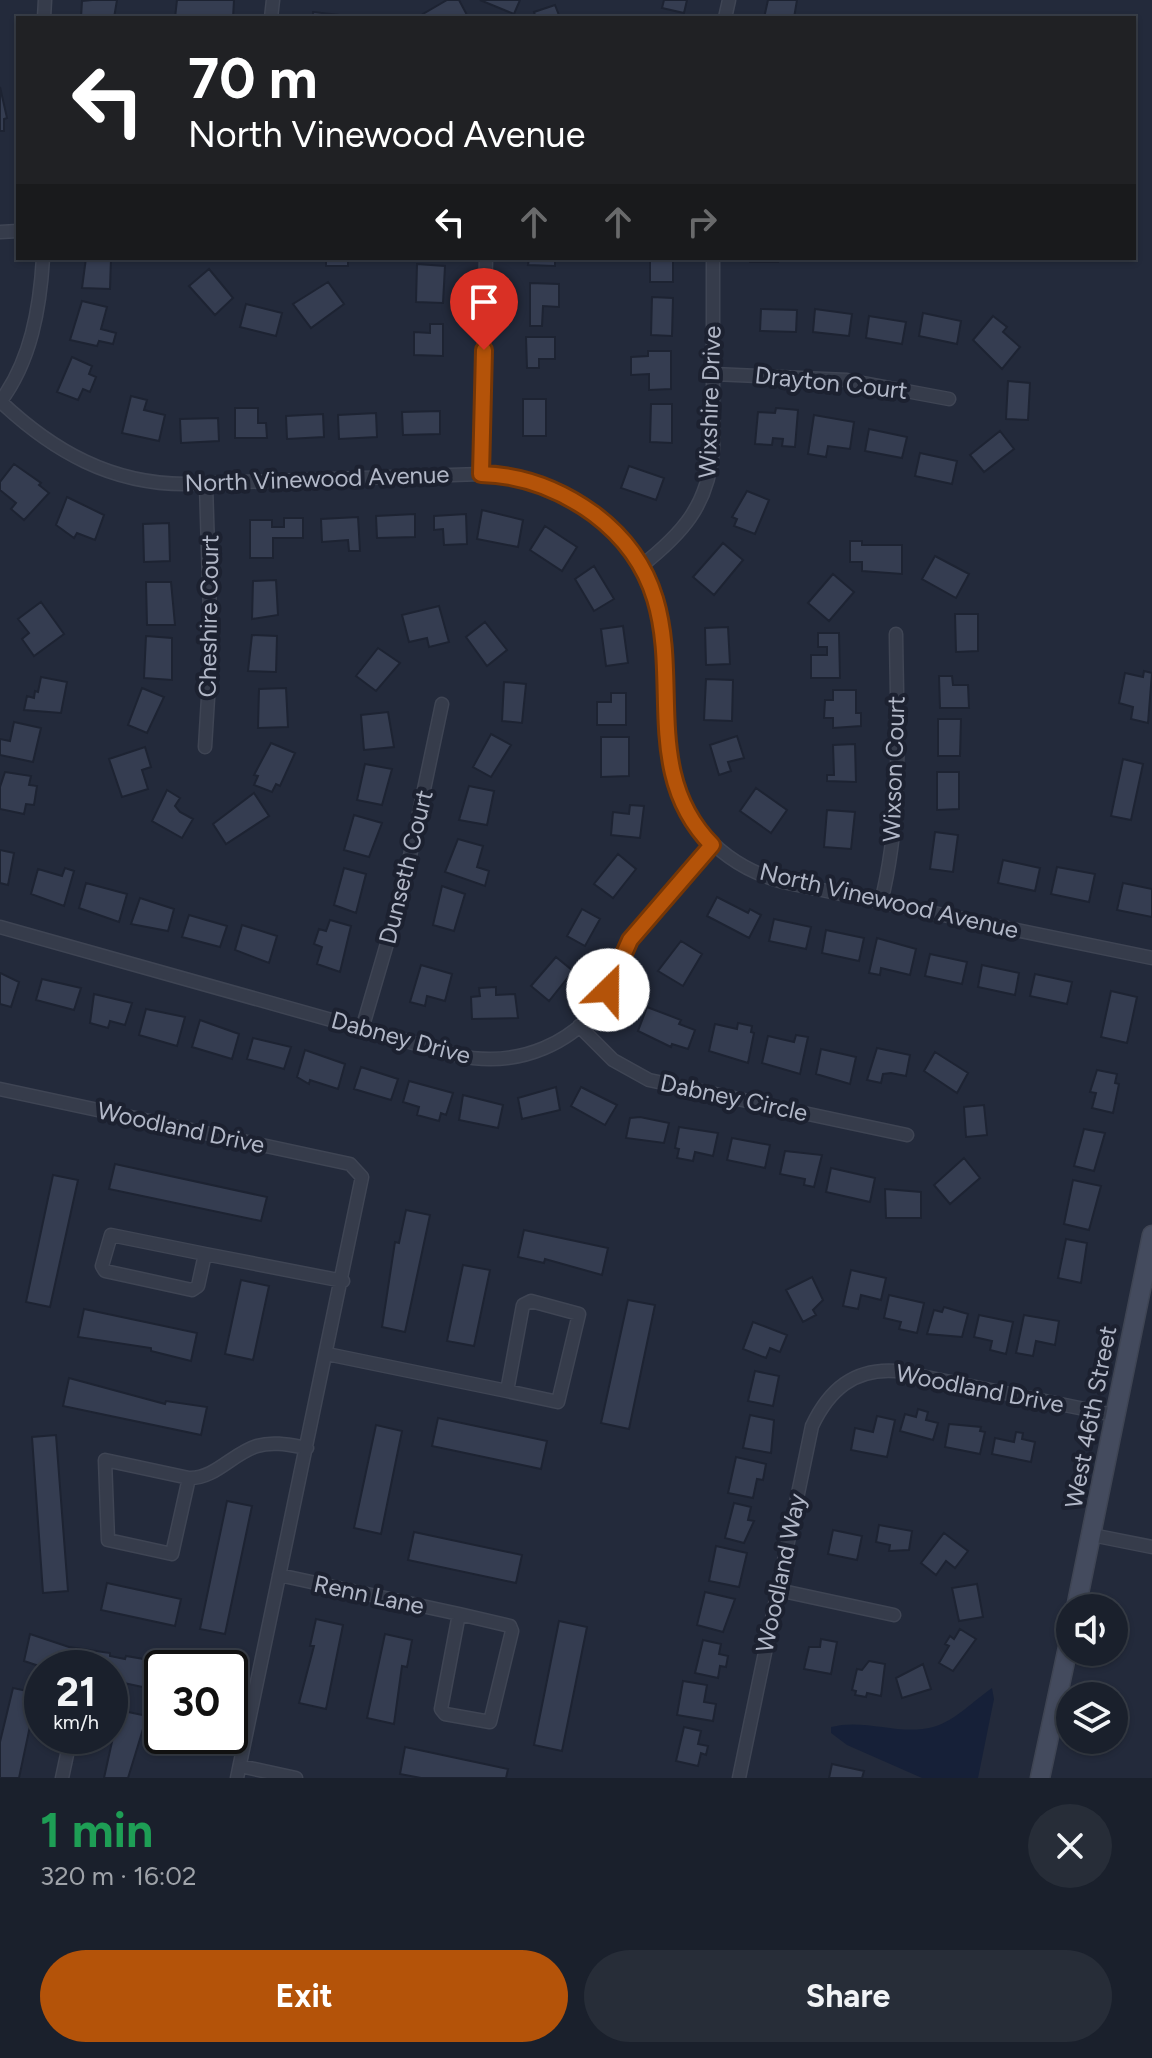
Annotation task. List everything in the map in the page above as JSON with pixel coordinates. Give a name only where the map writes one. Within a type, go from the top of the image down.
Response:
[{"type":"street","points":[[0,402],[16,377],[32,333],[43,260]]},
{"type":"street","points":[[481,474],[486,260]]},
{"type":"street","name":"Wixshire Drive","points":[[640,567],[689,524],[704,497],[713,450],[713,260]]},
{"type":"street","name":"Drayton Court","points":[[713,374],[847,380],[949,399]]},
{"type":"street","name":"North Vinewood Avenue","points":[[0,402],[40,437],[95,467],[155,483],[206,484],[481,474],[534,482],[576,501],[618,536],[640,567],[657,603],[666,642],[666,736],[671,769],[683,805],[712,845],[745,868],[767,878],[1152,958]]},
{"type":"street","name":"Cheshire Court","points":[[205,747],[211,649],[206,484]]},
{"type":"street","name":"Wixson Court","points":[[881,902],[891,854],[897,783],[896,634]]},
{"type":"street","name":"Dunseth Court","points":[[362,1029],[403,889],[442,704]]},
{"type":"street","name":"Dabney Drive","points":[[0,927],[456,1055],[495,1060],[540,1050],[579,1026],[608,990],[630,940],[712,845]]},
{"type":"street","name":"Dabney Circle","points":[[579,1026],[613,1060],[649,1080],[907,1135]]},
{"type":"street","name":"Woodland Drive","points":[[0,1089],[350,1164],[360,1172]]},
{"type":"street","name":"Renn Lane","points":[[296,1778],[239,1772],[363,1184],[360,1172]]},
{"type":"street","points":[[205,1254],[194,1290],[107,1272],[102,1266],[111,1235],[343,1281]]},
{"type":"street","name":"West 46th Street","points":[[1079,1594],[1152,1235]]},
{"type":"street","points":[[327,1354],[507,1391],[561,1400],[580,1317],[577,1312],[525,1303],[507,1391]]},
{"type":"street","name":"Woodland Drive","points":[[847,1381],[866,1373],[896,1371],[1114,1415]]},
{"type":"street","name":"Woodland Way","points":[[739,1778],[812,1426],[826,1399],[847,1381]]},
{"type":"street","points":[[189,1478],[172,1554],[108,1540],[105,1460],[189,1478],[205,1475],[258,1445],[278,1443],[307,1448]]},
{"type":"street","points":[[1092,1535],[1152,1547]]},
{"type":"street","name":"Renn Lane","points":[[279,1575],[459,1614],[510,1626],[512,1631],[490,1722],[445,1714],[441,1709],[459,1614]]},
{"type":"street","points":[[778,1590],[894,1615]]},
{"type":"street","points":[[1040,1778],[1064,1666]]},
{"type":"street","points":[[62,1778],[67,1754]]},
{"type":"water","points":[[992,1688],[994,1699],[978,1778],[922,1778],[847,1745],[831,1733],[831,1727],[857,1724],[908,1730],[933,1727],[956,1715]]},
{"type":"building","points":[[117,0],[114,16],[81,16],[82,1]]},
{"type":"building","points":[[177,0],[234,0],[233,16],[175,16]]},
{"type":"building","points":[[447,0],[459,0],[467,15],[424,16],[423,14]]},
{"type":"building","points":[[480,0],[520,0],[514,14]]},
{"type":"building","points":[[664,0],[687,0],[684,13],[662,8]]},
{"type":"building","points":[[768,0],[797,0],[794,16],[764,16]]},
{"type":"building","points":[[555,5],[559,16],[535,16],[534,12]]},
{"type":"building","points":[[313,12],[340,15],[340,16],[313,16]]},
{"type":"building","points":[[0,87],[7,118],[4,119],[4,131],[0,131]]},
{"type":"building","points":[[86,260],[111,260],[110,289],[82,288]]},
{"type":"building","points":[[326,260],[348,260],[348,266],[326,266]]},
{"type":"building","points":[[529,260],[555,260],[555,266],[528,265]]},
{"type":"building","points":[[650,260],[673,260],[673,282],[650,282]]},
{"type":"building","points":[[750,260],[778,260],[778,262]]},
{"type":"building","points":[[417,264],[445,266],[443,303],[416,302]]},
{"type":"building","points":[[209,269],[233,298],[215,315],[189,286]]},
{"type":"building","points":[[328,282],[344,304],[311,328],[293,304]]},
{"type":"building","points":[[530,283],[559,284],[559,307],[543,306],[542,326],[530,326]]},
{"type":"building","points":[[652,297],[673,298],[672,336],[651,335]]},
{"type":"building","points":[[82,301],[107,307],[101,329],[116,333],[113,344],[99,341],[97,346],[70,340]]},
{"type":"building","points":[[246,304],[282,313],[276,336],[240,327]]},
{"type":"building","points":[[761,309],[797,310],[796,332],[760,331]]},
{"type":"building","points":[[815,309],[852,314],[849,336],[813,332]]},
{"type":"building","points":[[923,313],[961,321],[957,344],[919,336]]},
{"type":"building","points":[[869,316],[906,322],[902,344],[866,338]]},
{"type":"building","points":[[993,316],[1007,327],[1003,332],[1020,347],[1002,369],[973,340]]},
{"type":"building","points":[[430,324],[443,324],[443,356],[414,355],[414,332],[430,333]]},
{"type":"building","points":[[526,337],[555,337],[555,359],[539,359],[539,368],[527,368]]},
{"type":"building","points":[[648,351],[671,351],[671,389],[649,390],[649,374],[631,375],[631,357],[648,356]]},
{"type":"building","points":[[72,357],[92,366],[89,374],[96,377],[90,392],[83,389],[78,400],[57,392]]},
{"type":"building","points":[[1008,381],[1030,383],[1028,420],[1006,419]]},
{"type":"building","points":[[131,396],[147,400],[144,410],[165,415],[159,441],[122,433]]},
{"type":"building","points":[[523,399],[546,399],[546,436],[523,436]]},
{"type":"building","points":[[651,404],[672,404],[672,443],[650,442]]},
{"type":"building","points":[[235,408],[258,408],[258,423],[266,423],[267,438],[235,438]]},
{"type":"building","points":[[776,408],[798,410],[795,447],[782,446],[783,439],[773,438],[772,445],[755,444],[758,412],[775,413]]},
{"type":"building","points":[[440,411],[440,434],[403,435],[402,412]]},
{"type":"building","points":[[376,413],[377,437],[339,439],[338,415]]},
{"type":"building","points":[[323,414],[324,437],[287,439],[286,416]]},
{"type":"building","points":[[814,415],[854,422],[850,449],[828,446],[826,457],[808,454]]},
{"type":"building","points":[[218,418],[219,441],[181,443],[180,419]]},
{"type":"building","points":[[869,429],[907,437],[902,458],[865,451]]},
{"type":"building","points":[[1000,431],[1014,449],[984,472],[970,455]]},
{"type":"building","points":[[920,453],[957,461],[952,484],[915,476]]},
{"type":"building","points":[[14,464],[41,483],[39,485],[49,493],[24,520],[11,509],[16,503],[0,490],[0,482]]},
{"type":"building","points":[[629,466],[664,478],[656,500],[621,488]]},
{"type":"building","points":[[747,491],[769,500],[755,534],[734,526],[737,519],[732,517]]},
{"type":"building","points":[[67,497],[104,515],[95,540],[77,533],[74,538],[56,525]]},
{"type":"building","points":[[482,510],[523,520],[518,547],[477,539]]},
{"type":"building","points":[[415,514],[415,537],[377,538],[376,516]]},
{"type":"building","points":[[466,514],[467,544],[444,545],[443,529],[434,530],[434,516]]},
{"type":"building","points":[[358,517],[360,551],[349,551],[348,540],[322,542],[321,519]]},
{"type":"building","points":[[284,518],[303,518],[303,538],[273,538],[273,558],[250,558],[250,520],[272,520],[272,527],[284,527]]},
{"type":"building","points":[[169,523],[170,561],[144,562],[143,524]]},
{"type":"building","points":[[545,526],[577,547],[562,571],[530,550]]},
{"type":"building","points":[[850,541],[862,541],[862,545],[902,545],[902,574],[862,571],[862,562],[850,562]]},
{"type":"building","points":[[723,543],[743,560],[714,595],[693,577]]},
{"type":"building","points":[[935,556],[969,574],[956,598],[922,579]]},
{"type":"building","points":[[594,566],[614,599],[594,611],[575,579]]},
{"type":"building","points":[[833,574],[854,592],[829,621],[808,603]]},
{"type":"building","points":[[276,580],[278,615],[252,619],[253,581]]},
{"type":"building","points":[[146,582],[171,582],[175,625],[147,625]]},
{"type":"building","points":[[41,602],[64,634],[34,656],[22,639],[29,633],[18,619]]},
{"type":"building","points":[[439,606],[449,642],[429,647],[427,638],[409,642],[402,615]]},
{"type":"building","points":[[955,614],[978,614],[978,651],[956,652]]},
{"type":"building","points":[[485,622],[507,650],[487,666],[466,637]]},
{"type":"building","points":[[623,626],[628,663],[606,666],[601,629]]},
{"type":"building","points":[[728,627],[730,664],[706,665],[705,628]]},
{"type":"building","points":[[818,633],[839,633],[840,678],[811,678],[811,655],[827,655],[827,647],[818,647]]},
{"type":"building","points":[[252,635],[277,636],[276,672],[248,671]]},
{"type":"building","points":[[146,636],[172,638],[172,680],[144,678]]},
{"type":"building","points":[[378,648],[400,663],[376,691],[356,676]]},
{"type":"building","points":[[1144,671],[1152,673],[1148,723],[1131,719],[1133,707],[1119,703],[1125,673],[1143,677]]},
{"type":"building","points":[[939,676],[952,676],[953,685],[968,685],[969,708],[940,708]]},
{"type":"building","points":[[41,677],[67,682],[61,713],[24,710],[27,696],[34,698],[35,691],[38,692]]},
{"type":"building","points":[[706,679],[733,680],[732,721],[704,720]]},
{"type":"building","points":[[504,682],[526,684],[522,723],[502,721]]},
{"type":"building","points":[[142,688],[164,697],[147,733],[128,725]]},
{"type":"building","points":[[286,688],[288,727],[258,728],[259,689]]},
{"type":"building","points":[[833,690],[856,690],[856,713],[861,713],[861,726],[833,728],[833,718],[824,718],[825,700],[833,700]]},
{"type":"building","points":[[611,693],[626,693],[626,725],[597,725],[597,702],[611,702]]},
{"type":"building","points":[[388,712],[394,747],[364,750],[361,715]]},
{"type":"building","points":[[938,719],[961,719],[960,756],[938,756]]},
{"type":"building","points":[[14,722],[41,728],[33,762],[0,755],[0,739],[10,741]]},
{"type":"building","points":[[491,734],[511,745],[491,777],[473,767]]},
{"type":"building","points":[[737,736],[744,758],[728,762],[731,771],[719,775],[710,745]]},
{"type":"building","points":[[601,737],[629,737],[629,776],[601,777]]},
{"type":"building","points":[[271,743],[295,753],[280,786],[276,784],[272,792],[254,785],[258,776],[254,775]]},
{"type":"building","points":[[855,744],[856,782],[827,781],[827,775],[834,775],[833,745]]},
{"type":"building","points":[[145,747],[151,767],[142,770],[148,789],[122,797],[109,759]]},
{"type":"building","points":[[1123,759],[1143,764],[1131,820],[1111,816]]},
{"type":"building","points":[[365,764],[392,769],[382,805],[357,800]]},
{"type":"building","points":[[5,772],[31,776],[29,785],[37,786],[34,805],[26,804],[24,814],[0,809],[0,787]]},
{"type":"building","points":[[937,772],[959,772],[959,809],[937,810]]},
{"type":"building","points":[[469,786],[494,791],[487,825],[459,820]]},
{"type":"building","points":[[756,788],[787,810],[771,833],[740,811]]},
{"type":"building","points":[[167,790],[180,798],[175,806],[180,812],[193,819],[182,838],[152,821]]},
{"type":"building","points":[[254,793],[269,816],[226,844],[213,824]]},
{"type":"building","points":[[630,805],[644,806],[640,838],[611,835],[613,812],[629,814]]},
{"type":"building","points":[[827,810],[855,812],[851,849],[824,847]]},
{"type":"building","points":[[354,815],[382,823],[369,857],[344,850]]},
{"type":"building","points":[[935,832],[958,835],[953,872],[930,869]]},
{"type":"building","points":[[458,839],[483,846],[477,867],[489,871],[485,886],[445,872]]},
{"type":"building","points":[[0,850],[14,853],[8,885],[0,883]]},
{"type":"building","points":[[618,854],[636,869],[613,898],[594,884]]},
{"type":"building","points":[[1003,860],[1040,868],[1035,891],[998,883]]},
{"type":"building","points":[[1057,867],[1095,874],[1089,902],[1051,894]]},
{"type":"building","points":[[65,868],[74,871],[64,906],[31,894],[38,869],[62,876]]},
{"type":"building","points":[[344,868],[366,874],[356,913],[334,905]]},
{"type":"building","points":[[86,883],[127,894],[119,922],[79,908]]},
{"type":"building","points":[[1123,883],[1152,889],[1152,917],[1117,910]]},
{"type":"building","points":[[442,886],[465,894],[454,931],[433,925]]},
{"type":"building","points":[[717,897],[748,913],[750,909],[761,915],[749,938],[707,916]]},
{"type":"building","points":[[140,898],[174,909],[168,931],[131,924]]},
{"type":"building","points":[[582,909],[600,919],[585,946],[567,936]]},
{"type":"building","points":[[189,915],[227,926],[220,947],[182,937]]},
{"type":"building","points":[[774,919],[811,927],[806,949],[769,941]]},
{"type":"building","points":[[330,920],[351,926],[340,972],[317,964],[322,947],[314,944],[319,929],[326,931]]},
{"type":"building","points":[[242,925],[277,936],[269,963],[235,950]]},
{"type":"building","points":[[826,930],[864,938],[859,961],[822,953]]},
{"type":"building","points":[[877,938],[916,949],[910,975],[881,968],[880,975],[869,973]]},
{"type":"building","points":[[681,941],[702,954],[683,986],[658,971]]},
{"type":"building","points":[[930,954],[967,962],[962,984],[925,976]]},
{"type":"building","points":[[556,957],[573,971],[549,1001],[531,986]]},
{"type":"building","points":[[421,965],[452,974],[445,1001],[427,996],[425,1006],[410,1002]]},
{"type":"building","points":[[982,965],[1019,973],[1015,995],[978,987]]},
{"type":"building","points":[[0,973],[19,982],[11,1007],[0,1004]]},
{"type":"building","points":[[1035,974],[1072,982],[1067,1004],[1030,996]]},
{"type":"building","points":[[42,979],[81,988],[74,1010],[36,1000]]},
{"type":"building","points":[[496,987],[496,995],[515,994],[518,1018],[472,1019],[471,997],[480,996],[479,988]]},
{"type":"building","points":[[1111,991],[1137,997],[1127,1043],[1101,1037]]},
{"type":"building","points":[[94,994],[132,1003],[125,1025],[110,1021],[108,1028],[90,1023]]},
{"type":"building","points":[[647,1007],[681,1020],[679,1024],[695,1030],[688,1049],[672,1044],[671,1047],[638,1031]]},
{"type":"building","points":[[146,1009],[185,1017],[177,1046],[139,1035]]},
{"type":"building","points":[[200,1020],[239,1034],[232,1059],[192,1047]]},
{"type":"building","points":[[738,1023],[752,1026],[751,1032],[754,1033],[748,1063],[709,1051],[715,1024],[737,1029]]},
{"type":"building","points":[[796,1035],[808,1037],[800,1074],[762,1063],[768,1036],[794,1042]]},
{"type":"building","points":[[253,1038],[291,1047],[284,1069],[247,1059]]},
{"type":"building","points":[[877,1048],[910,1055],[906,1076],[891,1073],[883,1074],[881,1083],[867,1080]]},
{"type":"building","points":[[821,1049],[856,1057],[850,1084],[816,1074]]},
{"type":"building","points":[[305,1050],[345,1064],[338,1089],[310,1080],[309,1084],[297,1077]]},
{"type":"building","points":[[935,1052],[968,1073],[957,1093],[924,1071]]},
{"type":"building","points":[[361,1067],[398,1079],[391,1100],[354,1089]]},
{"type":"building","points":[[1097,1070],[1117,1074],[1115,1083],[1119,1084],[1113,1113],[1092,1108],[1096,1093],[1090,1092]]},
{"type":"building","points":[[409,1081],[453,1093],[446,1115],[441,1113],[439,1121],[417,1115],[419,1107],[403,1102]]},
{"type":"building","points":[[556,1087],[560,1110],[522,1119],[518,1098]]},
{"type":"building","points":[[581,1087],[617,1105],[605,1125],[571,1106]]},
{"type":"building","points":[[463,1095],[503,1105],[498,1128],[459,1120]]},
{"type":"building","points":[[984,1105],[987,1135],[966,1137],[964,1107]]},
{"type":"building","points":[[630,1118],[669,1123],[664,1143],[626,1138]]},
{"type":"building","points":[[679,1127],[718,1133],[713,1156],[695,1152],[693,1161],[677,1158],[679,1149],[675,1148]]},
{"type":"building","points":[[1084,1129],[1105,1133],[1094,1171],[1074,1166]]},
{"type":"building","points":[[732,1138],[770,1145],[765,1168],[727,1160]]},
{"type":"building","points":[[785,1151],[822,1155],[814,1187],[804,1185],[805,1179],[780,1174]]},
{"type":"building","points":[[964,1158],[980,1178],[950,1204],[934,1185]]},
{"type":"building","points":[[115,1164],[267,1197],[261,1221],[109,1189]]},
{"type":"building","points":[[831,1168],[875,1178],[870,1202],[826,1192]]},
{"type":"building","points":[[53,1175],[78,1180],[50,1307],[26,1302]]},
{"type":"building","points":[[1073,1180],[1101,1186],[1089,1230],[1064,1224]]},
{"type":"building","points":[[885,1189],[921,1192],[921,1218],[886,1218]]},
{"type":"building","points":[[406,1210],[430,1215],[405,1332],[382,1327],[395,1242],[399,1243]]},
{"type":"building","points":[[524,1230],[608,1248],[602,1275],[545,1259],[544,1263],[518,1257]]},
{"type":"building","points":[[1066,1239],[1087,1243],[1081,1283],[1058,1278]]},
{"type":"building","points":[[463,1265],[490,1270],[474,1346],[447,1341]]},
{"type":"building","points":[[851,1270],[886,1278],[881,1300],[861,1295],[858,1309],[843,1306]]},
{"type":"building","points":[[812,1277],[823,1300],[813,1310],[816,1315],[803,1322],[786,1290]]},
{"type":"building","points":[[241,1280],[269,1286],[253,1360],[225,1354]]},
{"type":"building","points":[[889,1295],[924,1303],[917,1333],[899,1329],[901,1322],[884,1318]]},
{"type":"building","points":[[628,1300],[655,1305],[629,1429],[601,1423]]},
{"type":"building","points":[[944,1307],[968,1314],[962,1337],[927,1334],[934,1310],[942,1312]]},
{"type":"building","points":[[84,1309],[197,1333],[191,1361],[151,1351],[151,1348],[78,1337]]},
{"type":"building","points":[[979,1315],[1013,1322],[1006,1354],[990,1350],[992,1341],[974,1337]]},
{"type":"building","points":[[1024,1315],[1059,1321],[1055,1345],[1036,1341],[1033,1356],[1016,1353]]},
{"type":"building","points":[[753,1322],[787,1335],[780,1352],[770,1348],[766,1358],[743,1349]]},
{"type":"building","points":[[755,1371],[779,1376],[773,1406],[748,1401]]},
{"type":"building","points":[[69,1378],[165,1404],[166,1401],[207,1407],[201,1435],[63,1406]]},
{"type":"building","points":[[918,1409],[928,1412],[926,1420],[938,1423],[933,1440],[900,1431],[905,1414],[916,1417]]},
{"type":"building","points":[[750,1415],[774,1420],[771,1453],[743,1448]]},
{"type":"building","points":[[877,1416],[895,1420],[887,1457],[851,1450],[855,1428],[873,1432]]},
{"type":"building","points":[[438,1418],[547,1441],[541,1469],[432,1446]]},
{"type":"building","points":[[949,1424],[981,1427],[980,1431],[985,1432],[980,1454],[945,1447]]},
{"type":"building","points":[[376,1425],[402,1431],[381,1534],[354,1528]]},
{"type":"building","points":[[1016,1432],[1023,1433],[1022,1439],[1035,1442],[1031,1462],[992,1454],[995,1438],[1014,1442]]},
{"type":"building","points":[[56,1435],[68,1591],[43,1593],[32,1437]]},
{"type":"building","points":[[736,1457],[766,1464],[763,1480],[757,1479],[753,1498],[728,1493]]},
{"type":"building","points":[[227,1501],[252,1506],[225,1634],[200,1629]]},
{"type":"building","points":[[734,1503],[751,1507],[748,1520],[754,1521],[744,1543],[725,1538]]},
{"type":"building","points":[[879,1525],[912,1531],[909,1550],[889,1551],[890,1545],[876,1542]]},
{"type":"building","points":[[833,1530],[862,1536],[857,1560],[828,1554]]},
{"type":"building","points":[[414,1532],[522,1555],[516,1583],[408,1560]]},
{"type":"building","points":[[944,1533],[968,1551],[955,1568],[946,1561],[936,1575],[921,1563]]},
{"type":"building","points":[[716,1546],[747,1553],[739,1587],[709,1581]]},
{"type":"building","points":[[107,1583],[181,1599],[175,1626],[101,1610]]},
{"type":"building","points":[[977,1584],[983,1617],[959,1621],[952,1588]]},
{"type":"building","points":[[705,1592],[735,1599],[723,1632],[697,1625]]},
{"type":"building","points":[[316,1619],[343,1625],[326,1709],[299,1703],[314,1646],[310,1646]]},
{"type":"building","points":[[559,1621],[587,1627],[562,1751],[534,1745]]},
{"type":"building","points":[[960,1629],[976,1639],[953,1671],[939,1663],[949,1646],[945,1644],[950,1636],[954,1639]]},
{"type":"building","points":[[30,1634],[69,1647],[90,1650],[26,1650]]},
{"type":"building","points":[[385,1634],[412,1640],[407,1667],[402,1666],[394,1724],[367,1718]]},
{"type":"building","points":[[821,1639],[837,1642],[831,1674],[804,1669],[809,1647],[820,1647]]},
{"type":"building","points":[[703,1640],[721,1644],[719,1654],[728,1656],[726,1667],[720,1666],[718,1678],[695,1673]]},
{"type":"building","points":[[128,1656],[144,1659],[144,1687],[128,1684]]},
{"type":"building","points":[[869,1661],[885,1664],[881,1696],[867,1693],[866,1697],[855,1695],[856,1691],[852,1690],[857,1669],[862,1670]]},
{"type":"building","points":[[923,1664],[931,1689],[902,1698],[896,1678]]},
{"type":"building","points":[[683,1681],[707,1685],[704,1702],[716,1704],[713,1721],[677,1715]]},
{"type":"building","points":[[13,1688],[24,1690],[24,1754],[19,1778],[0,1778],[0,1742]]},
{"type":"building","points":[[128,1712],[144,1715],[144,1726],[128,1778],[104,1778],[109,1754],[128,1754]]},
{"type":"building","points":[[684,1727],[701,1731],[698,1744],[708,1746],[706,1755],[701,1753],[698,1766],[676,1761]]},
{"type":"building","points":[[405,1747],[508,1769],[506,1778],[421,1778],[400,1774]]},
{"type":"building","points":[[832,1764],[864,1771],[862,1778],[829,1778]]},
{"type":"route","points":[[484,350],[481,474],[504,475],[534,482],[576,501],[601,520],[636,560],[651,588],[663,626],[667,657],[666,736],[671,769],[683,805],[712,845],[630,940],[608,990]]}]
